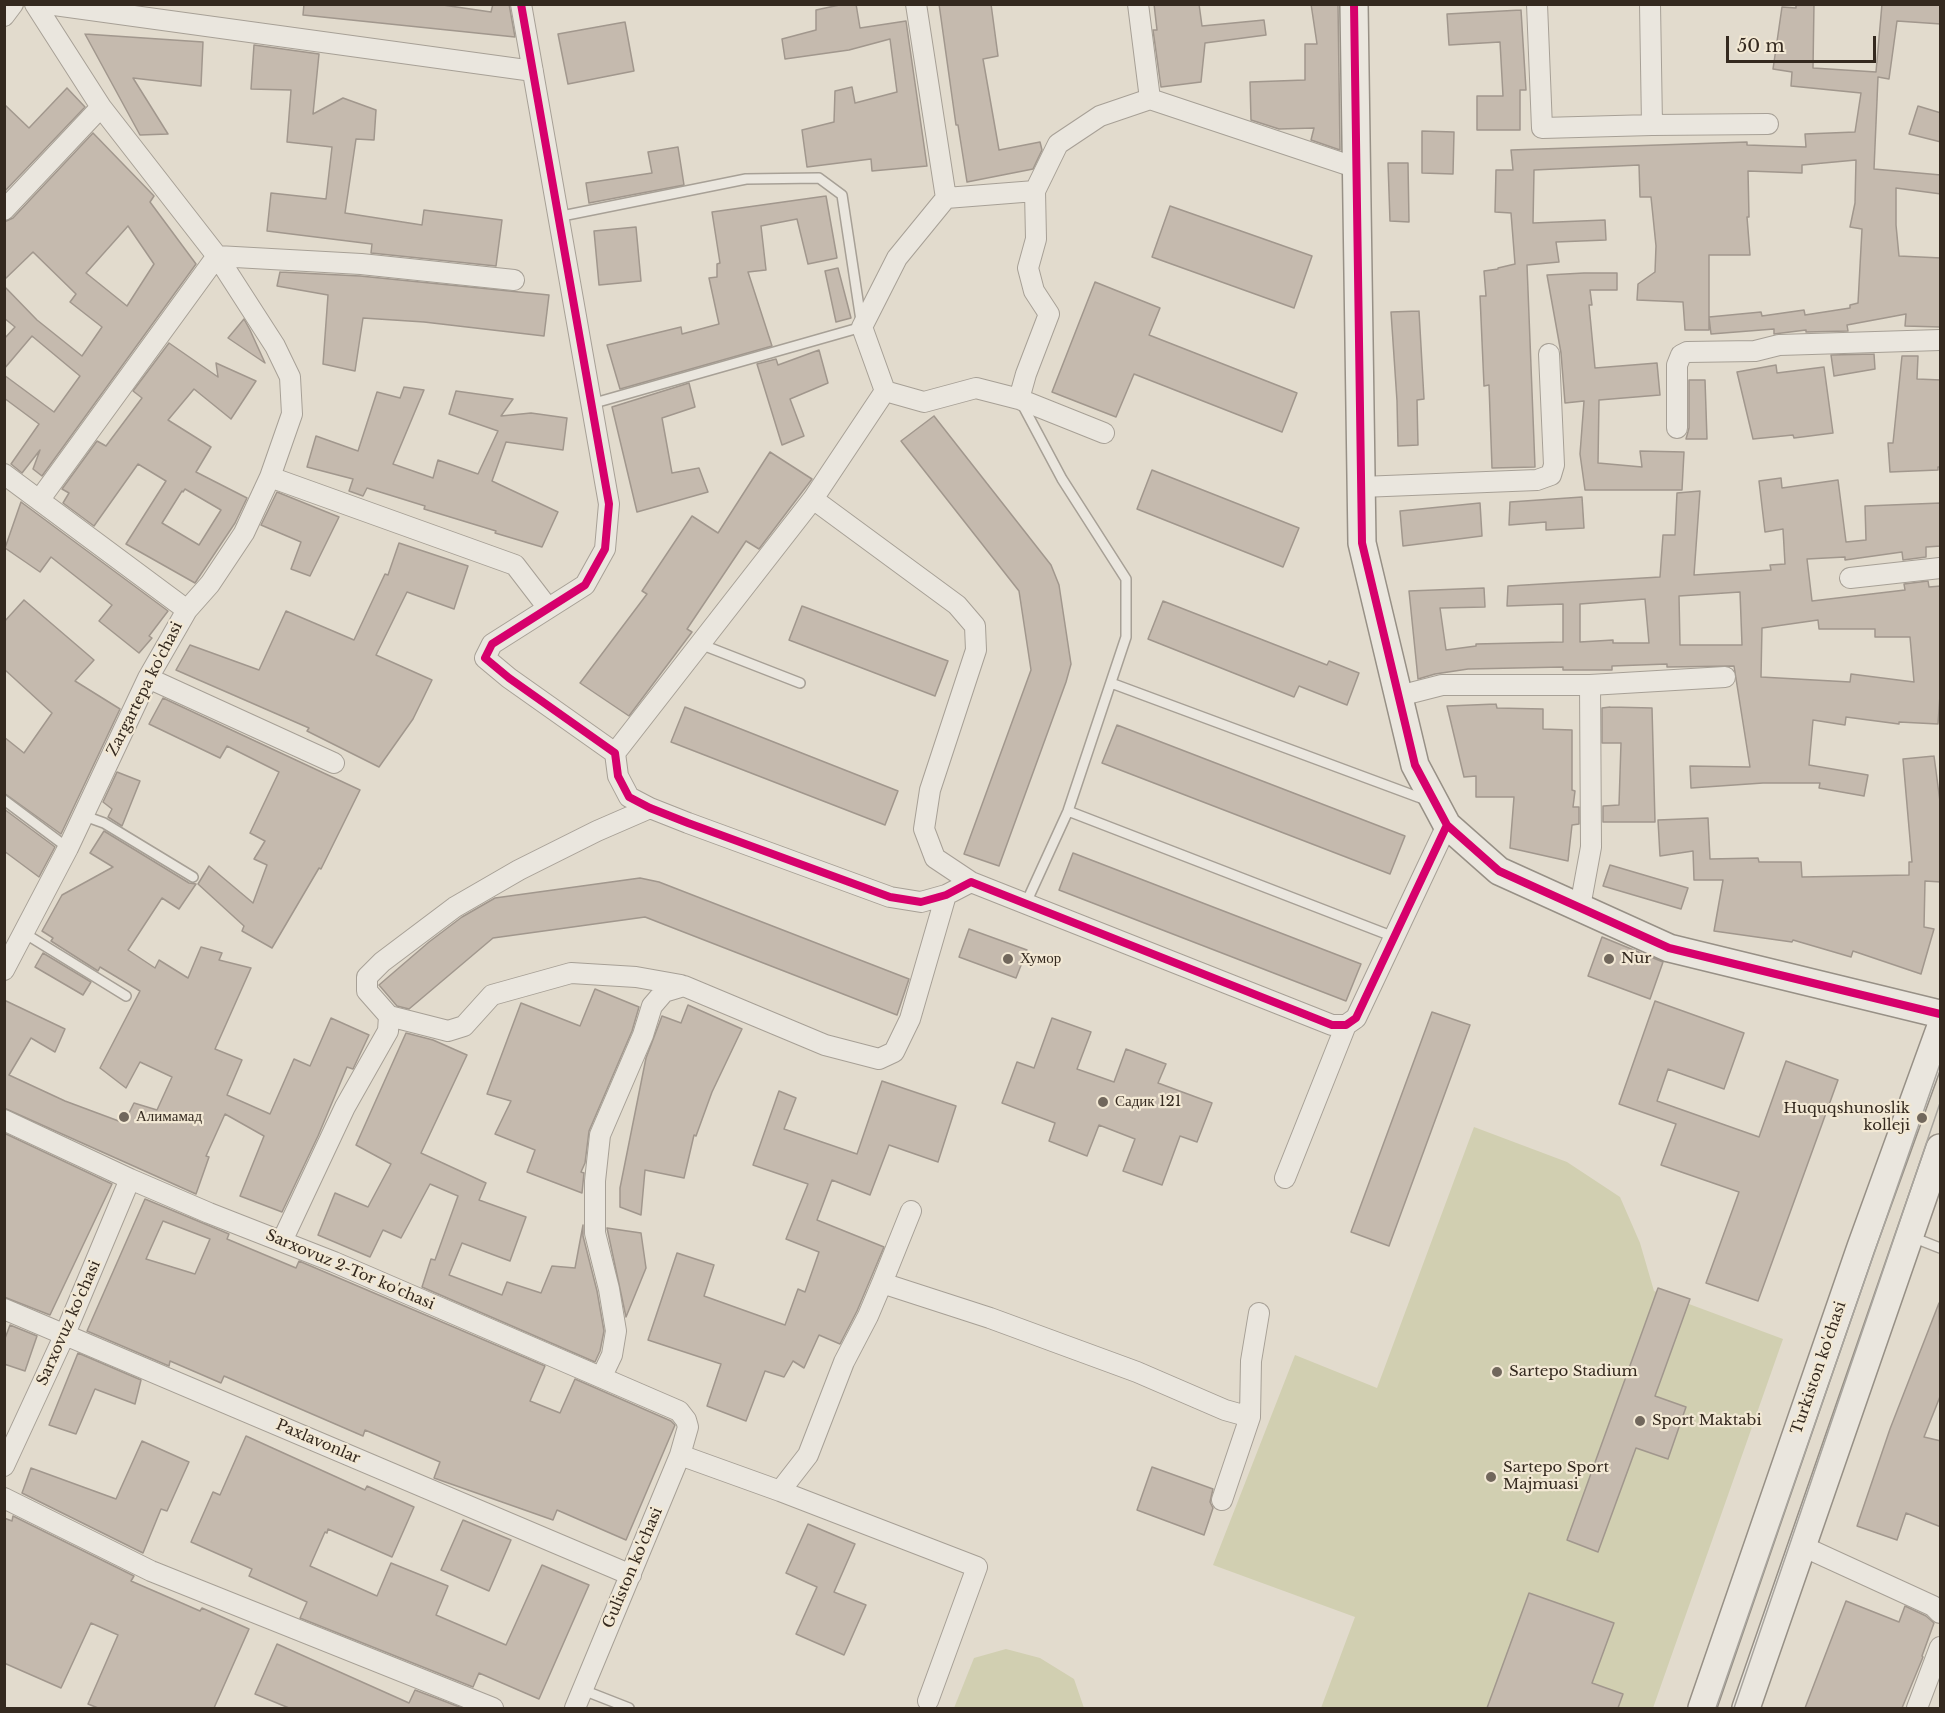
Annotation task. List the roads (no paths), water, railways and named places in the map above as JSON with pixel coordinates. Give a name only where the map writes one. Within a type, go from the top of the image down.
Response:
[{"type":"street","points":[[4,16],[13,4]]},
{"type":"street","points":[[35,4],[101,107],[217,256],[361,264],[514,280]]},
{"type":"street","points":[[47,4],[533,71]]},
{"type":"street","points":[[521,4],[609,504],[605,549],[585,585],[492,644],[484,658],[615,753]]},
{"type":"street","points":[[916,4],[946,198]]},
{"type":"street","points":[[1138,4],[1150,99]]},
{"type":"street","points":[[1354,4],[1362,543],[1415,765],[1441,814],[1499,871],[1670,948],[1941,1014]]},
{"type":"street","points":[[1537,4],[1542,128],[1768,124]]},
{"type":"street","points":[[1650,4],[1652,125]]},
{"type":"street","points":[[1020,399],[1026,374],[1049,314],[1034,291],[1028,268],[1036,239],[1035,191],[1058,144],[1100,116],[1150,99],[1357,168]]},
{"type":"street","points":[[4,210],[101,107]]},
{"type":"street","points":[[885,391],[862,327],[897,258],[946,198],[1035,191]]},
{"type":"street","points":[[40,499],[217,256]]},
{"type":"street","name":"Zargartepa ko'chasi","points":[[4,970],[68,848],[148,678],[186,610],[210,585],[244,533],[270,477],[292,414],[290,377],[276,346],[217,256]]},
{"type":"street","points":[[1677,428],[1677,365],[1681,355],[1687,352],[1755,351],[1779,345],[1941,340]]},
{"type":"street","points":[[1361,487],[1537,480],[1551,475],[1554,465],[1548,354]]},
{"type":"street","points":[[885,391],[924,402],[976,388],[1020,399],[1104,433]]},
{"type":"street","points":[[885,391],[813,499],[615,753],[618,776],[629,797],[650,808],[890,897],[921,902],[946,896],[971,882]]},
{"type":"street","points":[[4,474],[186,610]]},
{"type":"street","points":[[270,477],[515,565],[548,608]]},
{"type":"street","points":[[813,499],[957,605],[975,626],[976,650],[930,790],[924,829],[935,858],[971,882],[1332,1025],[1346,1025]]},
{"type":"street","points":[[1850,578],[1941,568]]},
{"type":"street","points":[[1399,696],[1442,685],[1590,685],[1725,677]]},
{"type":"street","points":[[148,678],[334,763]]},
{"type":"street","points":[[1580,907],[1591,847],[1590,685]]},
{"type":"street","points":[[650,808],[519,870],[455,907],[382,962],[368,977],[367,991],[389,1016],[448,1031],[464,1026],[492,995],[571,973],[636,977],[684,986],[825,1044],[879,1059],[894,1052],[910,1018],[946,896]]},
{"type":"street","points":[[1285,1178],[1346,1025],[1356,1018],[1394,937],[1441,814]]},
{"type":"street","points":[[602,1376],[612,1355],[615,1331],[609,1289],[595,1233],[595,1181],[600,1135],[643,1035],[652,1006],[664,992],[684,986]]},
{"type":"street","points":[[282,1241],[345,1107],[388,1030],[389,1016]]},
{"type":"street","name":"Turkiston ko'chasi","points":[[1702,1708],[1860,1247],[1941,1029]]},
{"type":"street","name":"Sarxovuz 2-Tor ko'chasi","points":[[4,1120],[130,1179],[602,1376],[679,1411],[688,1427]]},
{"type":"street","points":[[1746,1708],[1941,1148]]},
{"type":"street","name":"Sarxovuz ko'chasi","points":[[4,1466],[65,1334],[130,1179]]},
{"type":"street","points":[[780,1491],[808,1455],[844,1362],[868,1316],[911,1211]]},
{"type":"street","points":[[882,1283],[990,1318],[1125,1367],[1225,1410],[1250,1418]]},
{"type":"street","name":"Paxlavonlar","points":[[4,1309],[631,1575]]},
{"type":"street","points":[[1222,1500],[1250,1418],[1251,1361],[1259,1313]]},
{"type":"street","name":"Guliston ko'chasi","points":[[575,1708],[680,1455],[688,1427]]},
{"type":"street","points":[[680,1455],[780,1491],[977,1568],[928,1701]]},
{"type":"street","points":[[4,1498],[151,1571],[493,1708]]},
{"type":"street","points":[[1802,1546],[1933,1606],[1941,1613]]},
{"type":"street","points":[[1917,1708],[1941,1647]]},
{"type":"lane","points":[[557,217],[746,179],[819,178],[842,195],[862,327],[591,404]]},
{"type":"lane","points":[[1020,399],[1062,479],[1126,579],[1126,637],[1068,811],[1026,903]]},
{"type":"lane","points":[[700,644],[800,683]]},
{"type":"lane","points":[[1111,683],[1441,814]]},
{"type":"lane","points":[[4,800],[68,848]]},
{"type":"lane","points":[[1068,811],[1394,937]]},
{"type":"lane","points":[[82,815],[104,823],[193,877]]},
{"type":"lane","points":[[24,933],[126,996]]},
{"type":"lane","points":[[1910,1236],[1941,1248]]},
{"type":"lane","points":[[582,1690],[629,1708]]},
{"type":"tram line","points":[[1716,1708],[1940,1064]]},
{"type":"tram line","points":[[1734,1708],[1940,1103]]},
{"type":"place","name":"Хумор","points":[[1008,959]]},
{"type":"place","name":"Nur","points":[[1609,959]]},
{"type":"place","name":"Садик 121","points":[[1103,1102]]},
{"type":"place","name":"Алимамад","points":[[124,1117]]},
{"type":"place","name":"Huquqshunoslik kolleji","points":[[1922,1118]]},
{"type":"place","name":"Sartepo Stadium","points":[[1497,1372]]},
{"type":"place","name":"Sport Maktabi","points":[[1640,1421]]},
{"type":"place","name":"Sartepo Sport Majmuasi","points":[[1491,1477]]}]
